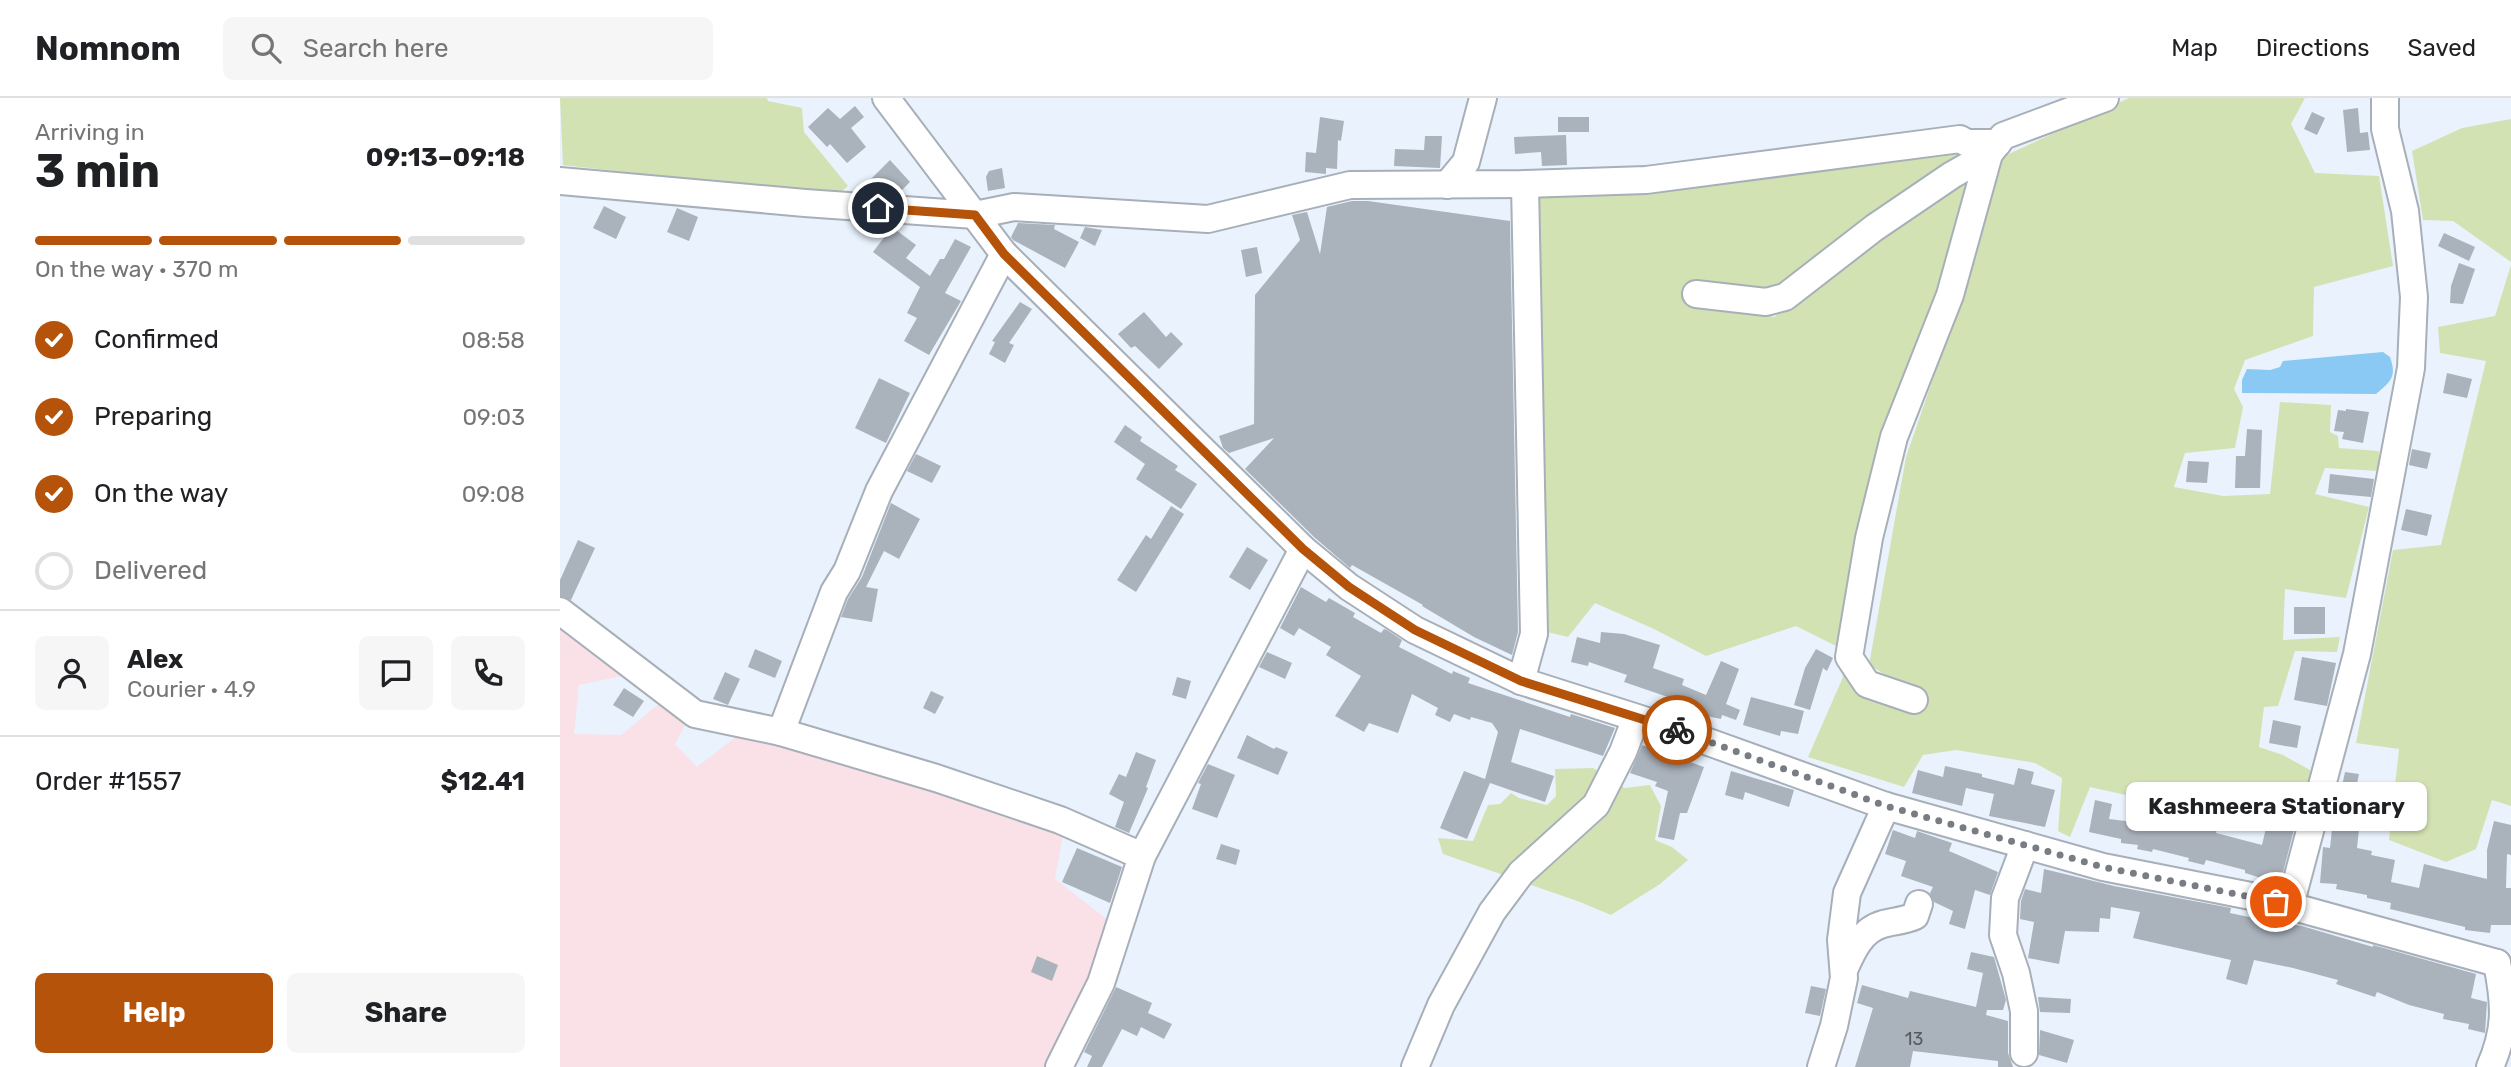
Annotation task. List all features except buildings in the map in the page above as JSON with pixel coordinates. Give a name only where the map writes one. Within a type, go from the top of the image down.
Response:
[{"type":"street","points":[[886,98],[1004,254],[1303,549],[1349,587],[1415,630],[1521,681],[1636,718],[1886,806],[2103,867],[2261,898],[2504,960],[2505,1015],[2502,1038],[2490,1067]]},
{"type":"street","points":[[1447,185],[1466,162],[1483,98]]},
{"type":"street","points":[[1914,700],[1867,684],[1849,657],[1869,538],[1894,438],[1950,295],[1994,149],[2003,136],[2105,98]]},
{"type":"street","points":[[2290,906],[2357,654],[2412,368],[2414,297],[2404,211],[2385,129],[2385,98]]},
{"type":"street","points":[[560,181],[975,215],[1014,207],[1208,219],[1350,185],[1646,180],[1960,139],[1994,149]]},
{"type":"street","points":[[1696,293],[1766,302],[1785,297],[1874,228],[1994,149]]},
{"type":"street","points":[[1521,681],[1534,635],[1525,184]]},
{"type":"street","points":[[781,732],[834,592],[847,571],[879,491],[1004,254]]},
{"type":"street","points":[[1059,1067],[1101,983],[1142,856],[1303,549]]},
{"type":"street","points":[[560,611],[695,715],[781,732],[936,778],[1060,820],[1142,856]]},
{"type":"street","points":[[1415,1067],[1441,1005],[1492,912],[1521,873],[1595,805],[1623,752],[1636,718]]},
{"type":"street","points":[[1821,1067],[1834,1027],[1844,978],[1842,940],[1846,893],[1886,806]]},
{"type":"street","points":[[2024,1053],[2024,1011],[2016,973],[2003,935],[2005,898],[2025,845]]},
{"type":"street","points":[[1844,970],[1856,944],[1866,933],[1880,925],[1915,916],[1919,904]]},
{"type":"shaded area","points":[[560,625],[622,676],[579,685],[574,734],[621,735],[660,703],[688,720],[675,744],[697,767],[746,729],[1064,829],[1055,879],[1108,920],[1092,973],[1048,1067],[560,1067]]},
{"type":"green space","points":[[560,98],[767,98],[768,101],[802,108],[804,132],[848,186],[836,196],[563,165]]},
{"type":"green space","points":[[2129,98],[2305,98],[2291,124],[2315,173],[2379,176],[2393,266],[2314,287],[2313,336],[2245,360],[2234,389],[2243,407],[2235,448],[2185,453],[2174,487],[2223,496],[2270,494],[2280,402],[2331,405],[2330,432],[2338,436],[2339,448],[2379,451],[2379,471],[2325,468],[2315,494],[2369,507],[2346,598],[2285,589],[2283,640],[2340,637],[2337,652],[2295,651],[2278,706],[2264,707],[2259,747],[2283,755],[2310,770],[2311,803],[2266,805],[2260,825],[2090,787],[2070,837],[2058,831],[2062,778],[2035,763],[1956,750],[1923,755],[1904,787],[1808,757],[1843,677],[1838,647],[1796,626],[1706,656],[1595,603],[1568,637],[1547,632],[1533,191],[1984,149],[1777,293],[1686,297],[1774,317],[1979,167],[1866,528],[1860,692],[1914,713],[1925,698],[1869,665],[1906,457],[1956,312],[1998,159]]},
{"type":"green space","points":[[2511,119],[2511,262],[2453,221],[2423,220],[2412,151],[2462,128]]},
{"type":"green space","points":[[2511,265],[2511,806],[2492,800],[2476,849],[2446,862],[2389,840],[2399,749],[2356,743],[2393,550],[2441,545],[2486,361],[2440,353],[2438,327],[2495,316]]},
{"type":"green space","points":[[1593,768],[1625,788],[1650,785],[1661,806],[1655,840],[1672,847],[1688,860],[1660,884],[1611,915],[1443,854],[1438,838],[1473,841],[1488,805],[1500,804],[1511,793],[1519,798],[1547,805],[1556,796],[1555,769]]},
{"type":"water","points":[[2383,352],[2390,357],[2393,374],[2389,382],[2376,394],[2242,393],[2242,380],[2247,369],[2270,370],[2280,367],[2283,361]]},
{"type":"way so far","points":[[1677,730],[1886,806],[2103,867],[2276,902]]},
{"type":"place","name":"Kashmeera Stationary","points":[[2276,902]]},
{"type":"route","points":[[878,208],[975,215],[1004,254],[1303,549],[1349,587],[1415,630],[1521,681],[1677,730]]}]
